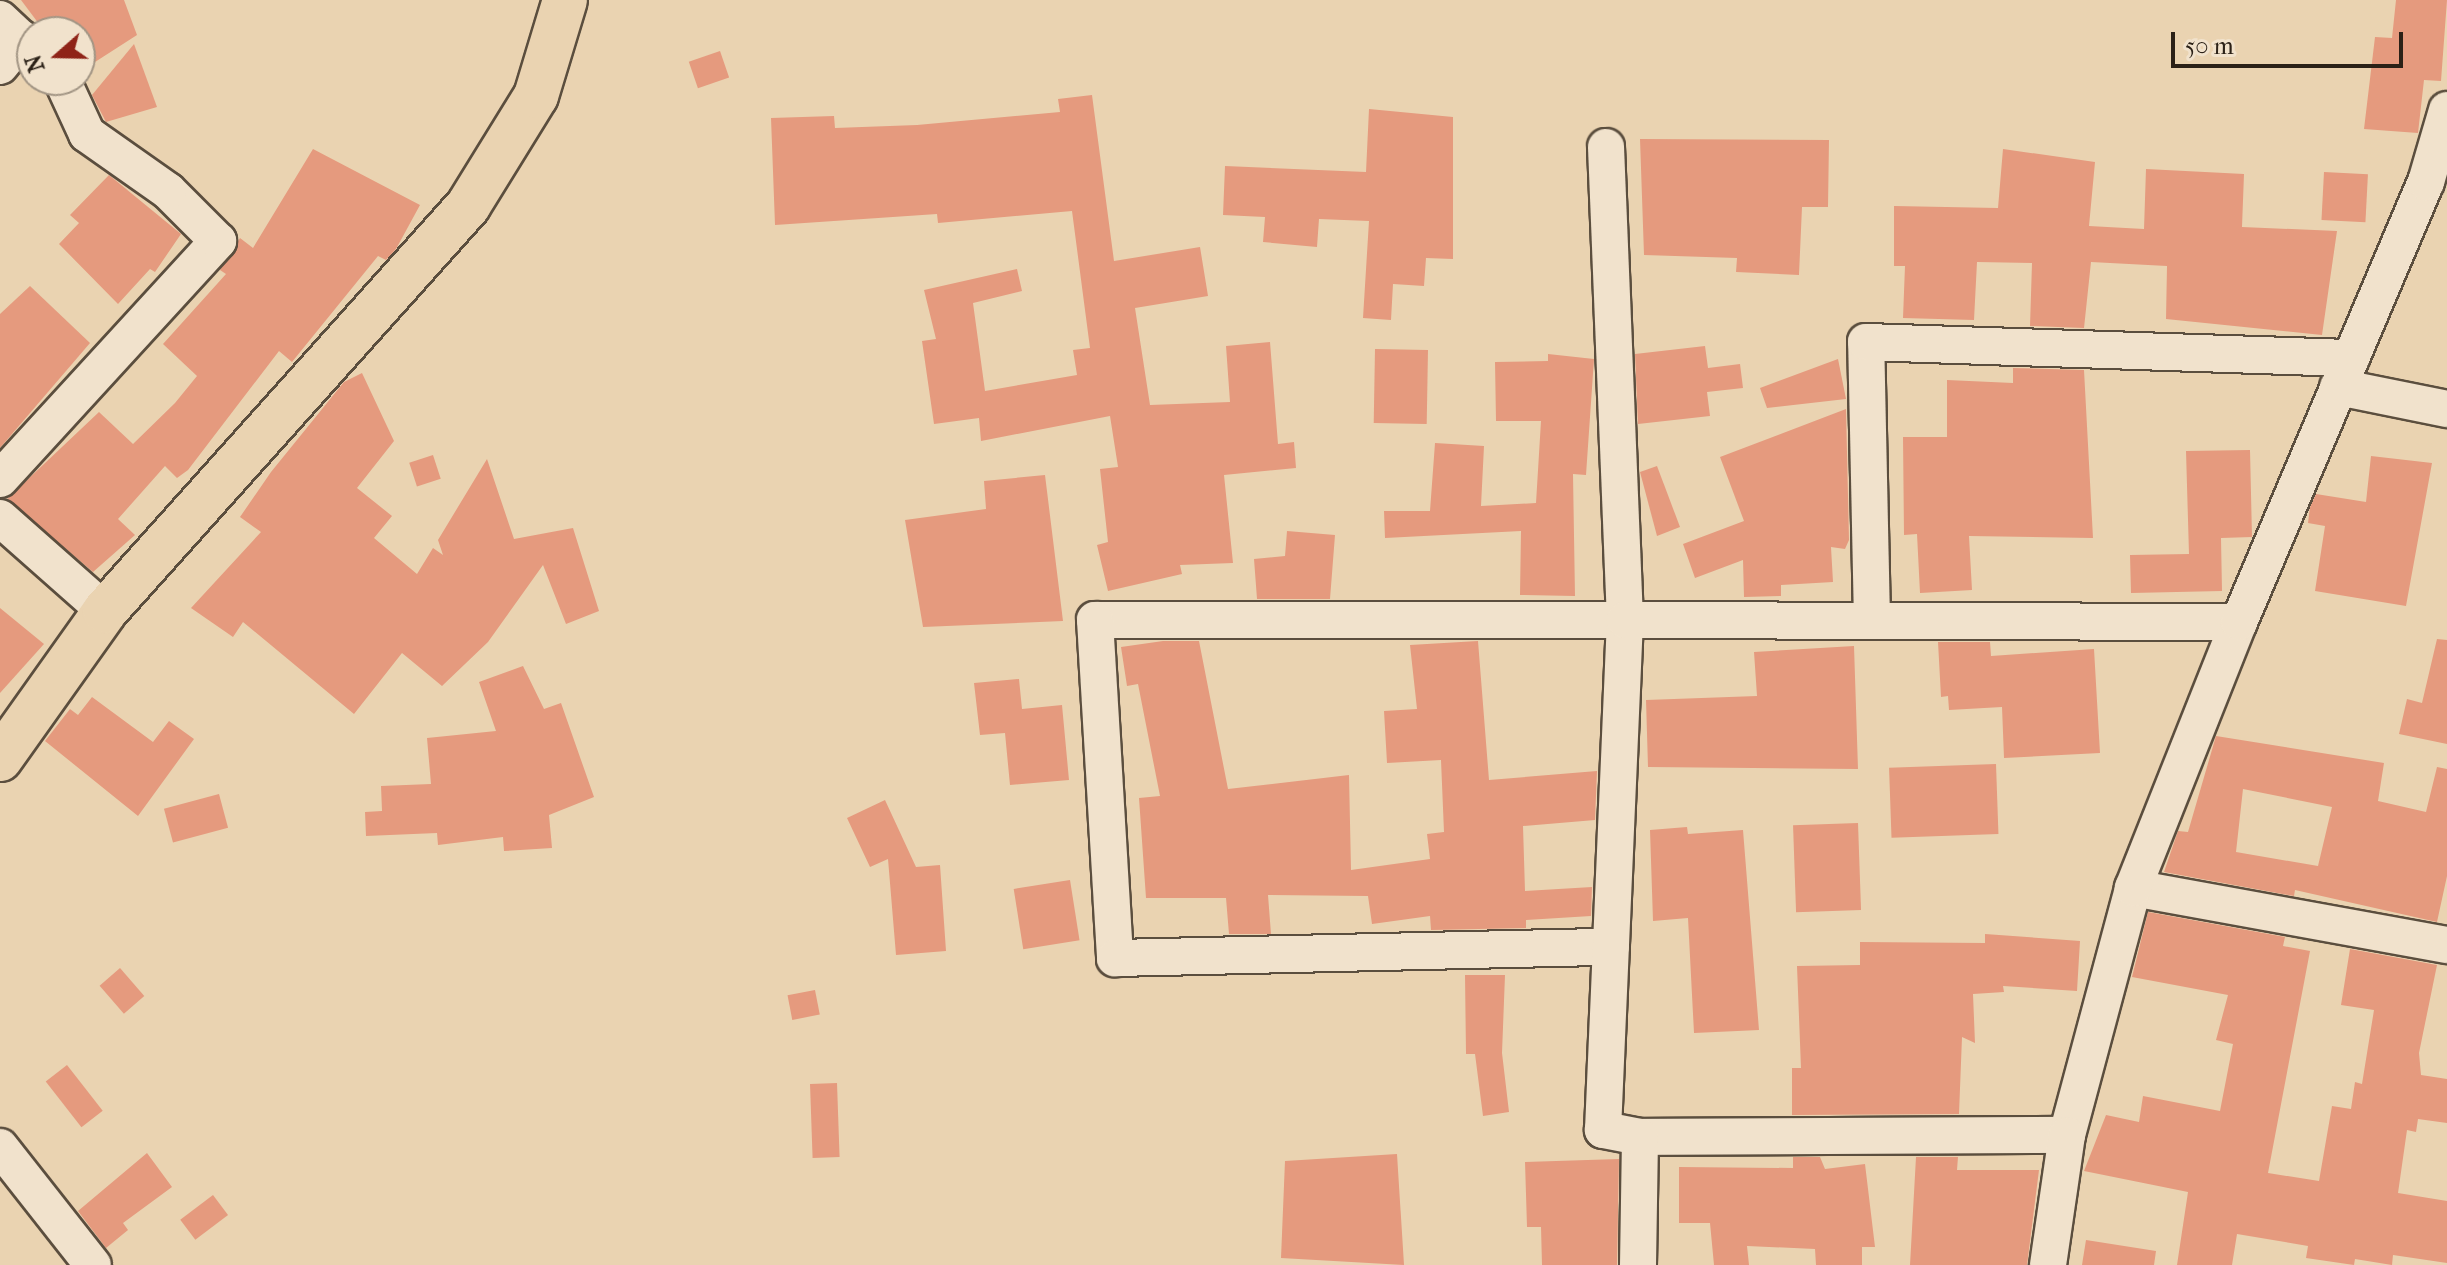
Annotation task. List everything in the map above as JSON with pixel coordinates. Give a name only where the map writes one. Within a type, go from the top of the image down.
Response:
[{"type":"main road","points":[[5,742],[105,611],[468,206],[536,96],[565,0]]},
{"type":"street","points":[[0,479],[218,241],[168,191],[87,134],[69,96]]},
{"type":"street","points":[[2048,1265],[2067,1135],[2133,888],[2239,622],[2426,182],[2447,110]]},
{"type":"street","points":[[1606,147],[1625,620],[1603,1130],[1640,1137],[2067,1135]]},
{"type":"street","points":[[1872,621],[1866,342],[2345,373],[2447,409]]},
{"type":"street","points":[[0,518],[105,611]]},
{"type":"street","points":[[1611,947],[1115,958],[1095,620],[2239,622]]},
{"type":"street","points":[[2133,888],[2447,945]]},
{"type":"street","points":[[1638,1265],[1640,1137]]},
{"type":"street","points":[[0,1147],[93,1265]]},
{"type":"building","points":[[21,0],[124,0],[137,35],[96,61],[96,16],[33,16]]},
{"type":"building","points":[[2396,0],[2447,0],[2441,81],[2424,80],[2418,133],[2364,129],[2375,37],[2392,38]]},
{"type":"building","points":[[134,44],[157,107],[106,122],[93,96],[96,96],[96,90]]},
{"type":"building","points":[[720,51],[729,77],[698,88],[689,62]]},
{"type":"building","points":[[1092,95],[1114,261],[1200,247],[1208,296],[1135,308],[1150,405],[1230,402],[1226,346],[1270,342],[1278,444],[1294,442],[1296,468],[1224,475],[1233,563],[1180,565],[1182,574],[1108,591],[1097,545],[1108,542],[1100,469],[1118,467],[1110,416],[981,441],[979,418],[934,424],[922,341],[936,339],[924,290],[1017,269],[1022,291],[973,303],[985,391],[1077,375],[1073,350],[1090,348],[1072,211],[938,223],[937,214],[775,225],[771,118],[834,116],[835,128],[917,125],[1060,112],[1058,99]]},
{"type":"building","points":[[1369,109],[1453,117],[1453,259],[1426,258],[1424,286],[1393,284],[1391,320],[1363,318],[1369,221],[1319,219],[1317,247],[1263,242],[1265,217],[1223,215],[1225,166],[1366,172]]},
{"type":"building","points":[[1640,139],[1829,140],[1828,207],[1802,207],[1799,275],[1736,272],[1737,258],[1644,255]]},
{"type":"building","points":[[313,149],[420,205],[396,249],[386,260],[378,256],[292,362],[279,351],[188,470],[177,478],[165,466],[118,519],[135,535],[93,572],[7,499],[99,412],[133,444],[175,403],[197,376],[163,344],[226,274],[220,270],[240,238],[253,248]]},
{"type":"building","points":[[2003,149],[2095,162],[2089,226],[2144,229],[2146,169],[2244,174],[2242,227],[2337,231],[2322,335],[2166,319],[2167,266],[2091,262],[2084,328],[2030,326],[2032,263],[1977,262],[1974,320],[1903,318],[1905,266],[1894,266],[1894,206],[1998,208]]},
{"type":"building","points":[[2324,172],[2368,174],[2365,222],[2321,220]]},
{"type":"building","points":[[109,175],[181,234],[155,272],[150,269],[118,304],[59,244],[79,223],[70,215]]},
{"type":"building","points":[[30,286],[90,343],[0,448],[0,314]]},
{"type":"building","points":[[1705,346],[1708,368],[1740,364],[1743,388],[1707,392],[1710,416],[1638,424],[1635,354]]},
{"type":"building","points":[[1375,349],[1428,350],[1427,424],[1374,423]]},
{"type":"building","points":[[1548,354],[1594,359],[1586,475],[1573,474],[1575,596],[1520,595],[1521,531],[1385,538],[1384,511],[1430,511],[1435,443],[1484,446],[1481,506],[1536,503],[1541,421],[1496,421],[1495,362],[1548,361]]},
{"type":"building","points":[[1838,359],[1846,399],[1767,408],[1760,388]]},
{"type":"building","points":[[2013,368],[2084,370],[2093,538],[1969,536],[1972,590],[1920,593],[1917,534],[1904,535],[1903,437],[1947,437],[1947,380],[2013,383]]},
{"type":"building","points":[[362,373],[394,441],[357,488],[392,516],[374,538],[417,574],[433,548],[443,555],[438,540],[487,459],[514,539],[573,528],[599,611],[566,624],[543,565],[488,642],[442,686],[402,653],[354,714],[243,622],[233,637],[191,608],[261,532],[240,517],[271,472],[344,382]]},
{"type":"building","points":[[1846,409],[1849,540],[1845,549],[1831,547],[1833,582],[1781,585],[1781,596],[1744,597],[1743,560],[1695,578],[1683,544],[1744,521],[1720,457]]},
{"type":"building","points":[[2250,450],[2252,537],[2221,538],[2222,591],[2131,593],[2130,555],[2189,554],[2186,451]]},
{"type":"building","points":[[433,455],[441,479],[417,487],[409,463]]},
{"type":"building","points":[[2371,456],[2432,463],[2406,606],[2315,591],[2325,526],[2308,523],[2310,507],[2316,494],[2366,502]]},
{"type":"building","points":[[1657,466],[1680,527],[1657,536],[1640,472]]},
{"type":"building","points":[[1045,475],[1063,621],[923,627],[905,520],[986,509],[984,481]]},
{"type":"building","points":[[1287,531],[1335,535],[1330,599],[1257,599],[1254,559],[1285,556]]},
{"type":"building","points":[[0,608],[44,644],[0,693]]},
{"type":"building","points":[[2437,639],[2447,640],[2447,744],[2399,734],[2407,699],[2422,703]]},
{"type":"building","points":[[1163,641],[1199,641],[1228,789],[1349,775],[1351,870],[1430,859],[1427,834],[1444,832],[1441,760],[1387,763],[1384,711],[1417,709],[1410,645],[1478,641],[1489,780],[1597,771],[1595,820],[1523,826],[1525,891],[1592,887],[1591,916],[1526,920],[1526,928],[1431,930],[1430,916],[1372,924],[1368,896],[1268,895],[1271,934],[1229,934],[1226,898],[1146,898],[1139,798],[1160,796],[1138,684],[1127,686],[1121,647]]},
{"type":"building","points":[[1938,642],[1990,642],[1991,656],[2094,649],[2100,753],[2004,758],[2002,707],[1949,710],[1948,696],[1941,697]]},
{"type":"building","points":[[1854,646],[1858,769],[1648,767],[1646,700],[1757,696],[1754,652]]},
{"type":"building","points":[[523,666],[544,709],[561,703],[594,797],[549,815],[552,848],[504,851],[503,837],[438,845],[437,833],[366,836],[365,812],[382,811],[381,786],[431,784],[427,738],[496,731],[479,682]]},
{"type":"building","points":[[1019,679],[1022,709],[1062,705],[1069,780],[1010,785],[1005,733],[980,735],[974,683]]},
{"type":"building","points":[[92,697],[153,742],[169,721],[194,739],[138,816],[45,741],[70,709],[78,715]]},
{"type":"building","points":[[2216,736],[2384,763],[2378,801],[2426,812],[2437,767],[2447,769],[2447,876],[2437,922],[2295,890],[2294,896],[2164,872],[2178,831],[2188,832]],"holes":[[[2243,789],[2332,807],[2318,866],[2236,852]]]},
{"type":"building","points":[[1996,764],[1998,834],[1892,838],[1889,768]]},
{"type":"building","points":[[219,794],[228,828],[173,843],[164,809]]},
{"type":"building","points":[[885,800],[916,867],[940,865],[946,951],[896,955],[888,859],[870,867],[847,818]]},
{"type":"building","points":[[1858,823],[1861,910],[1796,912],[1793,825]]},
{"type":"building","points":[[1687,827],[1688,834],[1743,830],[1759,1030],[1694,1033],[1688,918],[1653,921],[1650,830]]},
{"type":"building","points":[[1070,880],[1080,940],[1023,949],[1014,889]]},
{"type":"building","points":[[2148,912],[2285,937],[2283,946],[2310,951],[2268,1173],[2319,1181],[2332,1106],[2351,1109],[2355,1082],[2362,1084],[2374,1010],[2341,1005],[2350,949],[2437,965],[2419,1053],[2421,1075],[2447,1079],[2447,1123],[2418,1119],[2416,1132],[2407,1130],[2398,1193],[2447,1201],[2447,1263],[2393,1255],[2392,1265],[2355,1259],[2354,1265],[2306,1258],[2308,1246],[2237,1234],[2232,1265],[2177,1265],[2188,1192],[2084,1171],[2106,1115],[2139,1122],[2143,1096],[2220,1111],[2233,1044],[2216,1040],[2228,995],[2132,977]]},
{"type":"building","points":[[1985,934],[2080,941],[2077,991],[2003,986],[2004,992],[1973,994],[1975,1043],[1962,1037],[1959,1114],[1792,1115],[1792,1068],[1801,1068],[1797,966],[1860,965],[1860,942],[1985,943]]},
{"type":"building","points":[[120,968],[144,996],[124,1014],[100,986]]},
{"type":"building","points":[[1465,975],[1505,975],[1502,1053],[1509,1112],[1483,1116],[1475,1054],[1466,1054]]},
{"type":"building","points":[[815,990],[820,1015],[792,1020],[788,995]]},
{"type":"building","points":[[67,1065],[103,1111],[81,1127],[46,1082]]},
{"type":"building","points":[[837,1083],[840,1157],[813,1158],[810,1084]]},
{"type":"building","points":[[147,1153],[172,1187],[123,1223],[128,1230],[106,1248],[78,1211]]},
{"type":"building","points":[[1397,1154],[1404,1265],[1281,1258],[1285,1161]]},
{"type":"building","points":[[1793,1157],[1820,1157],[1825,1169],[1865,1164],[1875,1247],[1862,1247],[1862,1265],[1816,1265],[1815,1249],[1747,1246],[1749,1265],[1714,1265],[1710,1223],[1679,1223],[1679,1167],[1793,1168]]},
{"type":"building","points":[[1916,1157],[1958,1157],[1957,1170],[2039,1170],[2027,1265],[1910,1265]]},
{"type":"building","points":[[1619,1159],[1617,1265],[1542,1265],[1541,1227],[1527,1227],[1525,1162]]},
{"type":"building","points":[[213,1195],[228,1215],[195,1240],[180,1220]]},
{"type":"building","points":[[2086,1240],[2156,1251],[2154,1265],[2082,1265]]}]
